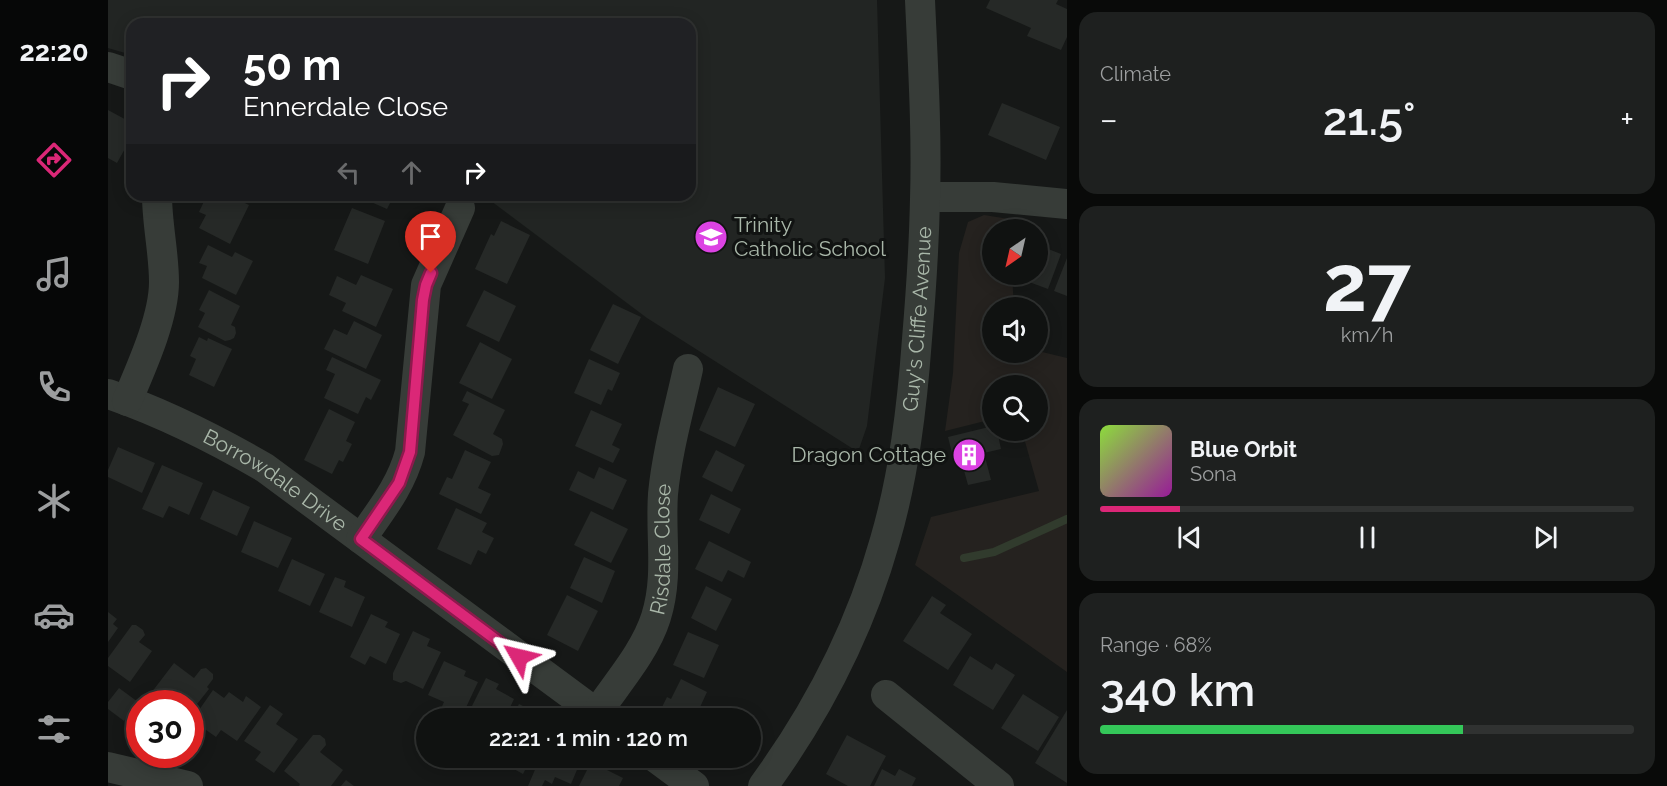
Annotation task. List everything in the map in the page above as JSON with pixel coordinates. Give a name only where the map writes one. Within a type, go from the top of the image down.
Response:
[{"type":"street","name":"Guy's Cliffe Avenue","points":[[763,786],[793,744],[833,673],[857,618],[886,539],[907,442],[923,265],[926,197],[920,0]]},
{"type":"street","points":[[108,67],[126,73]]},
{"type":"street","points":[[926,197],[993,197],[1067,204]]},
{"type":"street","points":[[118,398],[148,349],[161,304],[164,285],[157,201]]},
{"type":"street","points":[[361,539],[386,505],[405,468],[411,442],[426,285],[460,208]]},
{"type":"street","name":"Risdale Close","points":[[605,708],[650,632],[659,605],[664,568],[663,494],[670,448],[688,369]]},
{"type":"street","name":"Borrowdale Drive","points":[[118,398],[218,441],[265,468],[589,708]]},
{"type":"street","points":[[886,695],[999,786]]},
{"type":"street","points":[[108,767],[188,786]]},
{"type":"street","points":[[670,768],[694,786]]},
{"type":"shaded area","name":"Trinity Catholic School","points":[[108,0],[877,0],[885,278],[867,426],[858,452],[647,318],[491,201],[696,201],[696,18],[126,18],[126,53],[108,48]]},
{"type":"shaded area","points":[[984,215],[1009,219],[982,219],[982,285],[1013,285],[1013,297],[982,297],[982,363],[1048,363],[1048,353],[1067,358],[1067,672],[915,565],[931,517],[1039,491],[1025,441],[1048,441],[1048,375],[982,375],[982,422],[945,431],[953,373],[959,253],[968,222]]},
{"type":"building","points":[[990,0],[1058,0],[1056,4],[1067,9],[1067,37],[1061,50],[1027,36],[1031,28],[986,8]]},
{"type":"building","points":[[1002,103],[1060,127],[1046,160],[988,135]]},
{"type":"building","points":[[108,110],[126,120],[126,147],[117,163],[108,158]]},
{"type":"building","points":[[204,201],[241,201],[249,205],[230,244],[199,228],[206,215],[199,212]]},
{"type":"building","points":[[369,201],[391,201],[387,209]]},
{"type":"building","points":[[352,208],[385,221],[368,264],[334,250]]},
{"type":"building","points":[[501,221],[530,235],[507,284],[475,269],[491,234],[494,236]]},
{"type":"building","points":[[208,245],[232,257],[235,252],[253,261],[236,295],[202,278],[207,266],[199,263]]},
{"type":"building","points":[[1048,249],[1061,254],[1048,289],[1037,285],[1048,285]]},
{"type":"building","points":[[1067,258],[1067,296],[1054,291]]},
{"type":"building","points":[[361,275],[393,289],[376,327],[342,311],[346,303],[329,295],[337,276],[356,285]]},
{"type":"building","points":[[209,290],[240,306],[231,325],[235,327],[236,333],[230,340],[225,341],[198,327],[205,313],[199,310]]},
{"type":"building","points":[[484,290],[516,306],[499,342],[466,326]]},
{"type":"building","points":[[613,304],[641,317],[618,364],[590,350]]},
{"type":"building","points":[[354,321],[382,335],[366,369],[324,349],[334,329],[347,335]]},
{"type":"building","points":[[199,337],[207,341],[208,338],[232,349],[214,387],[189,375],[196,359],[190,356]]},
{"type":"building","points":[[480,342],[512,359],[492,399],[459,383]]},
{"type":"building","points":[[332,357],[381,380],[371,400],[366,397],[358,414],[324,398],[335,374],[326,370]]},
{"type":"building","points":[[589,359],[620,373],[612,391],[608,389],[601,405],[574,393]]},
{"type":"building","points":[[718,387],[755,404],[735,447],[699,430]]},
{"type":"building","points":[[467,391],[505,410],[493,434],[502,439],[503,444],[499,455],[492,456],[453,435],[469,404],[462,401]]},
{"type":"building","points":[[329,409],[355,422],[346,441],[352,444],[343,462],[339,460],[332,474],[304,460]]},
{"type":"building","points":[[591,410],[622,424],[612,445],[620,449],[613,463],[575,446]]},
{"type":"building","name":"Dragon Cottage","points":[[982,429],[982,441],[999,441],[1001,449],[984,453],[991,480],[968,485],[960,456],[953,457],[948,437]]},
{"type":"building","points":[[118,447],[155,463],[142,493],[108,477],[108,470]]},
{"type":"building","points":[[465,450],[491,462],[478,488],[491,494],[481,514],[439,494],[447,477],[452,479]]},
{"type":"building","points":[[716,450],[745,465],[732,492],[702,477]]},
{"type":"building","points":[[162,465],[203,483],[189,515],[169,506],[163,518],[142,509]]},
{"type":"building","points":[[599,467],[627,480],[613,510],[569,490],[578,471],[594,479]]},
{"type":"building","points":[[213,490],[250,507],[237,536],[200,519]]},
{"type":"building","points":[[711,494],[741,509],[729,534],[699,520]]},
{"type":"building","points":[[456,508],[487,523],[482,532],[494,538],[486,554],[478,550],[471,565],[437,549]]},
{"type":"building","points":[[591,511],[628,529],[611,563],[574,545]]},
{"type":"building","points":[[254,521],[292,538],[278,568],[241,552]]},
{"type":"building","points":[[709,541],[751,562],[744,578],[728,570],[722,582],[695,569]]},
{"type":"building","points":[[584,557],[615,571],[602,603],[570,588]]},
{"type":"building","points":[[292,559],[325,574],[310,606],[278,591]]},
{"type":"building","points":[[335,577],[346,581],[344,587],[365,597],[352,627],[319,612]]},
{"type":"building","points":[[706,586],[732,599],[716,631],[691,618]]},
{"type":"building","points":[[567,595],[598,611],[578,651],[547,635]]},
{"type":"building","points":[[932,596],[946,605],[940,613],[972,634],[948,670],[903,641]]},
{"type":"building","points":[[108,612],[117,619],[113,624],[118,628],[108,642]]},
{"type":"building","points":[[371,614],[388,622],[385,627],[400,634],[386,664],[370,656],[365,665],[350,657]]},
{"type":"building","points":[[132,625],[143,630],[145,635],[139,642],[152,651],[130,682],[108,666],[108,658]]},
{"type":"building","points":[[413,631],[430,639],[427,646],[441,652],[423,689],[406,681],[401,683],[393,680],[393,673]]},
{"type":"building","points":[[688,632],[719,645],[704,678],[673,665]]},
{"type":"building","points":[[970,656],[992,670],[996,663],[1015,675],[993,710],[953,685]]},
{"type":"building","points":[[444,661],[466,671],[464,676],[478,682],[466,708],[441,708],[444,702],[428,695]]},
{"type":"building","points":[[174,663],[194,678],[201,669],[206,668],[213,674],[213,679],[207,687],[209,689],[204,695],[204,690],[153,690]]},
{"type":"building","points":[[486,678],[499,684],[496,689],[514,699],[510,708],[471,708]]},
{"type":"building","points":[[681,679],[707,692],[700,708],[662,708],[667,697],[671,699]]},
{"type":"building","points":[[119,688],[126,693],[126,718],[124,721],[108,709],[108,702]]},
{"type":"building","points":[[213,690],[224,698],[229,692],[243,702],[246,696],[261,707],[237,741],[221,730],[216,737],[204,728],[204,703]]},
{"type":"building","points":[[1023,694],[1059,717],[1038,751],[1001,728]]},
{"type":"building","points":[[270,705],[283,714],[276,724],[298,739],[274,773],[255,760],[261,752],[244,741]]},
{"type":"building","points":[[1067,710],[1067,783],[1035,763]]},
{"type":"building","points":[[313,735],[320,735],[325,739],[326,745],[320,752],[343,770],[331,786],[299,786],[300,784],[284,771]]},
{"type":"building","points":[[847,735],[886,756],[870,786],[848,786],[826,774]]},
{"type":"building","points":[[512,768],[526,768],[523,774]]},
{"type":"building","points":[[536,768],[578,768],[571,784],[555,777],[552,784],[545,780],[542,786],[528,786]]},
{"type":"building","points":[[588,768],[603,768],[623,778],[619,786],[579,786]]},
{"type":"building","points":[[882,769],[895,776],[899,769],[916,778],[912,786],[874,786]]},
{"type":"building","points":[[346,780],[354,786],[341,786]]},
{"type":"waterway","points":[[964,558],[994,552],[1067,519]]},
{"type":"place","name":"Trinity Catholic School","points":[[711,237]]},
{"type":"place","name":"Dragon Cottage","points":[[969,455]]},
{"type":"route","points":[[431,273],[423,300],[410,452],[399,483],[361,539],[519,657]]}]
